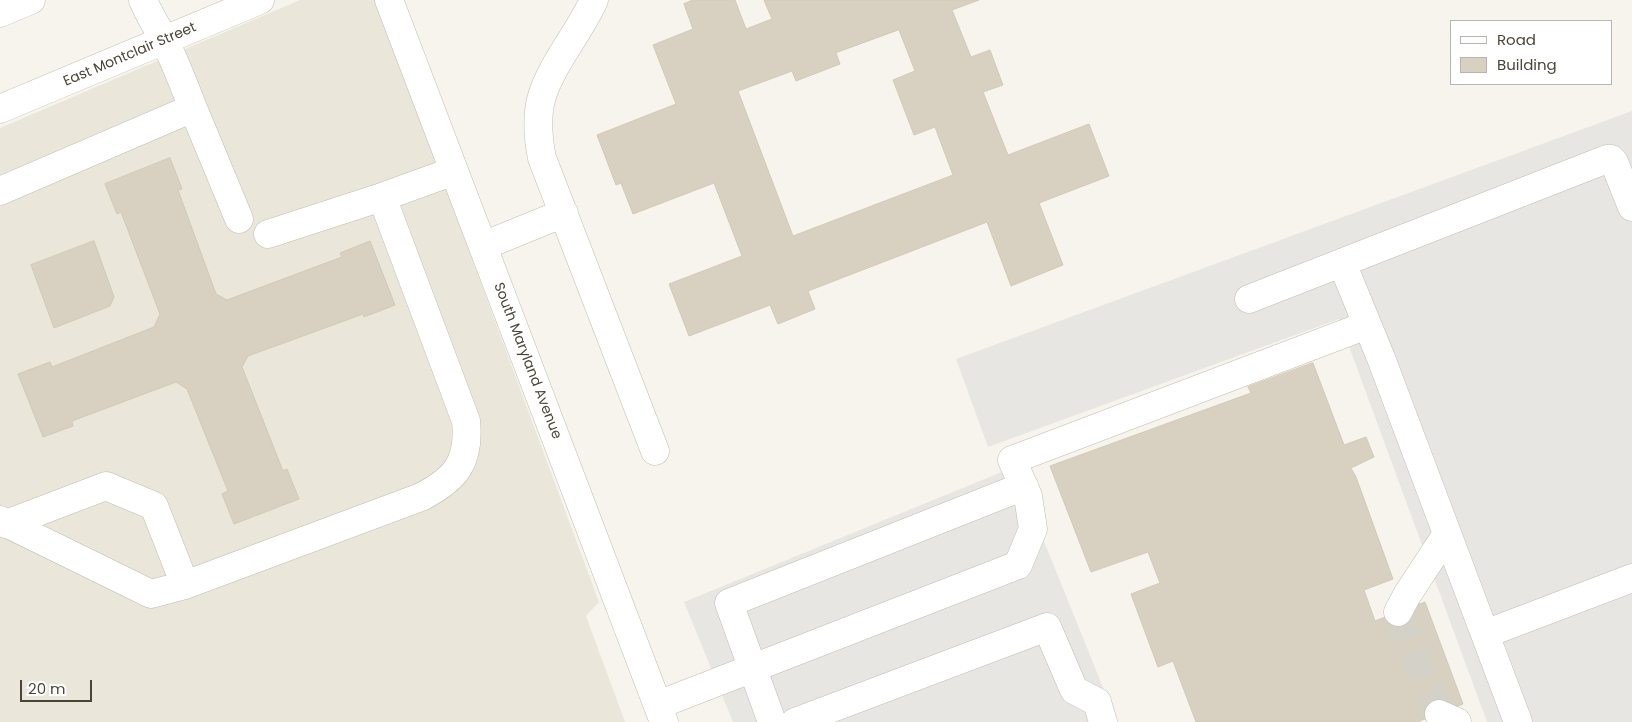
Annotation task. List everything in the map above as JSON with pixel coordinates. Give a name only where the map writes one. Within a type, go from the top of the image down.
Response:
[{"type":"street","points":[[1,11],[31,0]]},
{"type":"street","points":[[143,0],[164,40],[239,219]]},
{"type":"street","name":"East Montclair Street","points":[[0,109],[260,0]]},
{"type":"street","name":"South Maryland Avenue","points":[[389,0],[661,713]]},
{"type":"street","points":[[594,0],[548,82],[542,98],[539,142],[542,158],[655,451]]},
{"type":"street","points":[[0,191],[192,108]]},
{"type":"street","points":[[1249,299],[1607,159],[1611,159],[1614,162],[1632,207]]},
{"type":"street","points":[[268,234],[382,197],[454,171]]},
{"type":"street","points":[[3,522],[152,594],[185,585],[421,498],[439,488],[453,476],[464,456],[468,437],[466,421],[382,197]]},
{"type":"street","points":[[482,246],[564,213]]},
{"type":"street","points":[[1342,263],[1381,358],[1518,722]]},
{"type":"street","points":[[661,713],[752,668],[1018,565],[1033,529],[1028,496],[1012,460],[1367,325]]},
{"type":"street","points":[[3,522],[106,486],[154,506],[185,585]]},
{"type":"street","points":[[772,722],[729,603],[1024,486]]},
{"type":"street","points":[[1398,612],[1407,595],[1448,534]]},
{"type":"street","points":[[1485,634],[1632,578]]},
{"type":"street","points":[[794,722],[1047,627],[1074,690],[1097,702],[1103,722]]},
{"type":"shaded area","points":[[300,0],[376,0],[599,602],[586,616],[625,722],[0,722],[0,128]]},
{"type":"shaded area","points":[[1632,111],[1632,722],[1487,722],[1339,319],[988,447],[956,359]]},
{"type":"shaded area","points":[[1014,467],[1117,722],[733,722],[684,602]]},
{"type":"building","points":[[693,0],[735,0],[746,29],[772,19],[764,0],[979,0],[952,10],[971,57],[990,50],[1003,85],[983,92],[1008,155],[1089,124],[1109,176],[1039,203],[1063,265],[1011,286],[987,222],[808,291],[815,309],[778,324],[770,305],[689,336],[669,284],[742,256],[714,183],[633,214],[621,183],[616,185],[597,135],[676,104],[653,45],[693,29],[684,4]],"holes":[[[899,30],[915,71],[893,80],[914,135],[935,127],[953,175],[793,236],[738,91],[792,71],[796,81],[840,64],[836,53]]]},
{"type":"building","points":[[170,158],[182,189],[178,190],[216,294],[227,300],[342,257],[340,253],[370,241],[395,305],[364,317],[363,314],[248,356],[242,367],[283,471],[287,469],[299,499],[234,524],[222,494],[228,491],[187,389],[176,382],[72,421],[73,426],[43,437],[18,374],[50,362],[52,367],[154,327],[160,314],[121,212],[117,214],[105,184]]},
{"type":"building","points":[[94,241],[114,297],[110,306],[54,328],[31,265]]},
{"type":"building","points":[[1313,363],[1344,445],[1366,437],[1374,457],[1351,468],[1393,579],[1364,590],[1375,621],[1425,602],[1463,704],[1417,722],[1196,722],[1173,661],[1158,667],[1131,594],[1160,583],[1148,552],[1091,572],[1050,466],[1251,393],[1248,387]]},
{"type":"tunnel","points":[[1398,612],[1439,714]]}]
